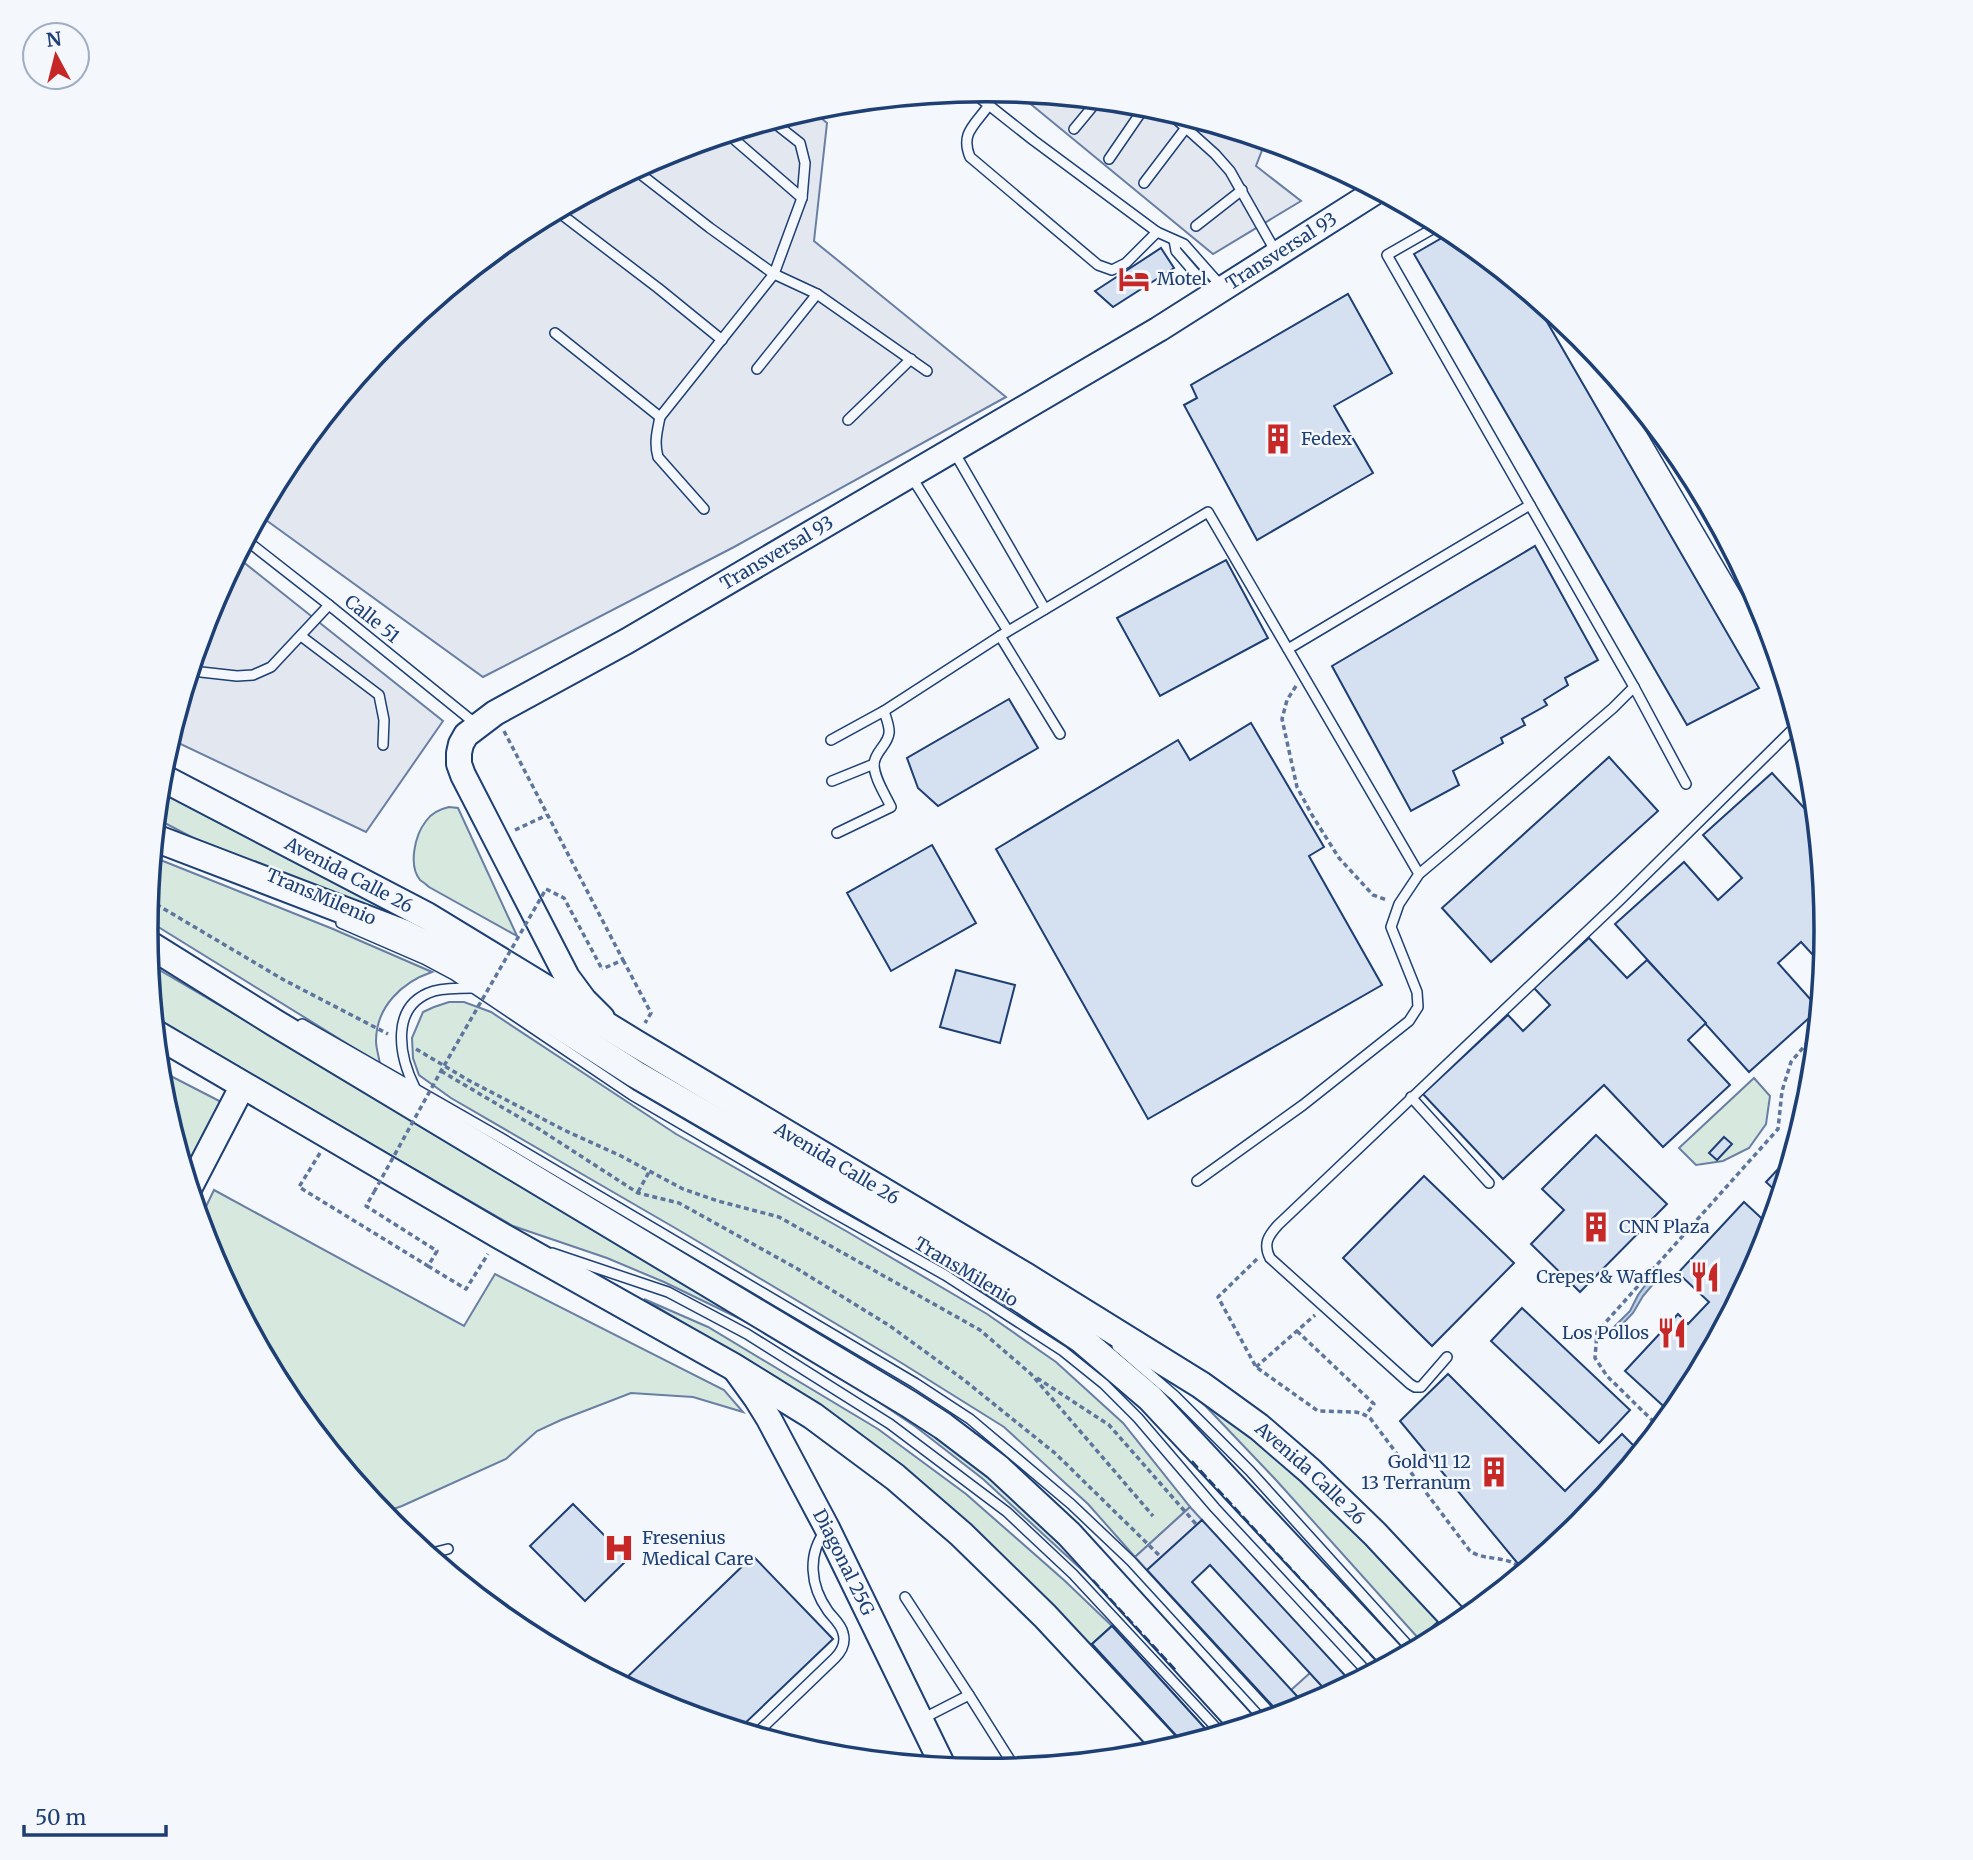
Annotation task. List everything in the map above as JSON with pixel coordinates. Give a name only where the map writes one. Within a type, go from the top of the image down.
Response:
[{"type":"main road","name":"Transversal 93","points":[[615,1031],[584,1000],[567,977],[463,775],[459,752],[466,735],[486,719],[627,641],[1218,291],[1369,196]]},
{"type":"main road","name":"Avenida Calle 26","points":[[171,784],[418,911],[1202,1385],[1259,1427],[1310,1471],[1375,1534],[1451,1616]]},
{"type":"main road","name":"Avenida Calle 26","points":[[163,841],[403,933],[459,961],[635,1074],[1006,1289],[1052,1319],[1082,1340],[1150,1398],[1389,1654]]},
{"type":"main road","points":[[159,945],[287,1030],[943,1426],[997,1467],[1069,1534],[1238,1719]]},
{"type":"main road","points":[[165,1039],[501,1236],[732,1366],[813,1416],[895,1477],[961,1534],[1045,1616],[1161,1740]]},
{"type":"main road","points":[[196,1175],[243,1085]]},
{"type":"main road","name":"Diagonal 25G","points":[[732,1366],[769,1419],[827,1528],[939,1757]]},
{"type":"lane","points":[[985,102],[1157,232],[1174,240],[1176,251],[1218,291]]},
{"type":"lane","points":[[989,105],[965,137],[970,158],[1098,265],[1112,270],[1126,264],[1157,232]]},
{"type":"lane","points":[[1074,128],[1091,109]]},
{"type":"lane","points":[[1109,159],[1139,116]]},
{"type":"lane","points":[[1181,125],[1215,154],[1230,171],[1278,254]]},
{"type":"lane","points":[[704,509],[658,457],[655,446],[660,417],[775,274],[802,198],[805,163],[800,143],[781,128]]},
{"type":"lane","points":[[1144,183],[1185,129]]},
{"type":"lane","points":[[736,141],[802,198]]},
{"type":"lane","points":[[644,176],[775,274],[817,294],[927,371]]},
{"type":"lane","points":[[1196,226],[1242,190]]},
{"type":"lane","points":[[565,217],[722,340]]},
{"type":"lane","points":[[1430,230],[1387,255],[1634,687],[1686,784]]},
{"type":"lane","points":[[757,369],[817,294]]},
{"type":"lane","points":[[555,333],[660,417]]},
{"type":"lane","points":[[848,420],[911,359]]},
{"type":"lane","points":[[952,449],[1045,609]]},
{"type":"lane","points":[[910,474],[1060,734]]},
{"type":"lane","points":[[1288,649],[1530,505]]},
{"type":"lane","points":[[831,740],[884,711],[1004,634],[1208,512],[1419,874]]},
{"type":"lane","name":"Calle 51","points":[[253,545],[329,605],[486,719]]},
{"type":"lane","points":[[201,672],[253,675],[271,667],[329,605]]},
{"type":"lane","points":[[301,636],[379,695],[384,720],[383,746]]},
{"type":"lane","points":[[1197,1181],[1303,1105],[1409,1021],[1418,1006],[1417,992],[1391,927],[1399,904],[1419,874],[1634,687]]},
{"type":"lane","points":[[837,834],[891,807],[877,778],[874,764],[877,753],[887,741],[890,732],[884,711]]},
{"type":"lane","points":[[1447,1357],[1421,1387],[1415,1387],[1270,1258],[1266,1250],[1269,1236],[1411,1097],[1620,900],[1791,731]]},
{"type":"lane","points":[[832,782],[874,764]]},
{"type":"lane","name":"TransMilenio","points":[[163,842],[269,892]]},
{"type":"lane","name":"TransMilenio","points":[[328,918],[424,959],[454,975],[632,1095],[944,1275],[1063,1351],[1104,1384],[1138,1418],[1215,1508],[1363,1668]]},
{"type":"lane","points":[[415,1088],[403,1059],[400,1040],[403,1023],[412,1006],[420,998],[435,991],[472,988]]},
{"type":"lane","points":[[298,1022],[415,1088],[915,1383],[970,1419],[1071,1504],[1131,1561],[1267,1709]]},
{"type":"lane","points":[[1411,1097],[1489,1183]]},
{"type":"lane","points":[[501,1236],[668,1292],[747,1334],[890,1424],[1007,1512],[1073,1574],[1215,1726]]},
{"type":"lane","name":"TransMilenio","points":[[1025,1276],[1091,1324],[1175,1396],[1250,1471],[1407,1644]]},
{"type":"lane","points":[[762,1727],[835,1658],[843,1647],[841,1627],[827,1609],[815,1586],[813,1552],[827,1528]]},
{"type":"lane","points":[[438,1551],[448,1549]]},
{"type":"lane","points":[[905,1597],[1008,1758]]},
{"type":"lane","points":[[920,1720],[969,1695]]},
{"type":"path","points":[[1303,676],[1287,700],[1282,719],[1297,788],[1339,858],[1373,895],[1399,904]]},
{"type":"path","points":[[486,719],[547,815],[651,1013]]},
{"type":"path","points":[[496,839],[547,815]]},
{"type":"path","points":[[428,1266],[437,1251],[366,1206],[546,888],[564,898],[602,969],[623,960]]},
{"type":"path","points":[[159,906],[284,980],[564,1130],[683,1189],[779,1217],[980,1330],[1031,1374],[1109,1425],[1196,1524]]},
{"type":"path","points":[[1653,1421],[1607,1377],[1595,1358],[1597,1332],[1778,1129],[1782,1091],[1791,1062],[1807,1043]]},
{"type":"path","points":[[441,1071],[539,1129],[638,1193],[679,1203],[796,1268],[890,1326],[964,1380],[1056,1454],[1161,1557]]},
{"type":"path","points":[[330,1136],[299,1187],[466,1289],[501,1236]]},
{"type":"path","points":[[638,1193],[649,1172]]},
{"type":"path","points":[[1266,1250],[1218,1297],[1256,1367],[1318,1411],[1355,1412],[1370,1418],[1469,1551],[1482,1558],[1518,1565]]},
{"type":"path","points":[[1256,1367],[1324,1307]]},
{"type":"path","points":[[1297,1331],[1374,1404],[1366,1415]]},
{"type":"path","points":[[1031,1374],[1153,1516]]},
{"type":"shaded area","points":[[1029,103],[1148,117],[1263,149],[1256,166],[1301,201],[1213,254]]},
{"type":"shaded area","points":[[821,118],[827,123],[814,241],[1006,397],[734,547],[483,677],[267,520],[269,516],[329,426],[401,344],[440,307],[526,241],[572,212],[669,165],[720,145]]},
{"type":"shaded area","points":[[244,562],[443,721],[366,832],[180,744],[202,664]]},
{"type":"shaded area","points":[[170,793],[260,844],[384,903],[485,959],[199,841],[165,823]]},
{"type":"shaded area","points":[[449,807],[458,808],[517,936],[429,887],[416,874],[414,850],[422,827],[434,813]]},
{"type":"shaded area","points":[[161,860],[432,972],[401,989],[386,1007],[377,1029],[376,1044],[380,1064],[158,927]]},
{"type":"shaded area","points":[[159,970],[457,1144],[757,1327],[607,1258],[513,1226],[164,1025]]},
{"type":"shaded area","points":[[449,1002],[464,1002],[491,1012],[676,1134],[987,1314],[1056,1362],[1123,1423],[1190,1507],[1135,1557],[1088,1504],[1004,1427],[682,1232],[451,1098],[419,1075],[413,1058],[412,1038],[423,1012]]},
{"type":"shaded area","points":[[171,1076],[231,1107],[196,1176]]},
{"type":"shaded area","points":[[1754,1078],[1770,1096],[1766,1124],[1749,1148],[1723,1161],[1696,1165],[1679,1148]]},
{"type":"shaded area","points":[[214,1190],[464,1326],[495,1274],[724,1390],[743,1412],[693,1397],[631,1393],[537,1431],[506,1459],[394,1509],[329,1434],[269,1344],[243,1296],[206,1207]]},
{"type":"shaded area","points":[[644,1299],[708,1327],[878,1429],[966,1494],[1112,1626],[1092,1644],[1177,1736],[1168,1738],[1068,1630],[754,1365]]},
{"type":"shaded area","points":[[1175,1374],[1259,1437],[1444,1621],[1418,1638],[1276,1480]]},
{"type":"shaded area","points":[[863,1384],[1014,1493],[1097,1576],[1093,1580],[983,1479],[916,1427],[861,1390]]},
{"type":"shaded area","points":[[1190,1507],[1202,1520],[1147,1570],[1135,1557]]},
{"type":"shaded area","points":[[1310,1673],[1322,1687],[1298,1697],[1291,1690]]},
{"type":"water","points":[[1655,1272],[1660,1276],[1633,1313],[1612,1335],[1610,1331],[1630,1311]]},
{"type":"building","points":[[1442,238],[1491,273],[1545,318],[1759,688],[1687,725],[1414,254]]},
{"type":"building","name":"Motel","points":[[1161,248],[1174,268],[1113,307],[1095,291]]},
{"type":"building","name":"Fedex","points":[[1348,294],[1392,373],[1334,406],[1373,473],[1257,540],[1184,405],[1197,398],[1191,385]]},
{"type":"building","points":[[1535,546],[1598,660],[1565,678],[1568,685],[1544,700],[1547,705],[1522,719],[1525,725],[1501,738],[1503,743],[1453,771],[1459,785],[1411,811],[1332,666]]},
{"type":"building","points":[[1226,560],[1268,638],[1160,696],[1117,618]]},
{"type":"building","points":[[1009,699],[1038,748],[938,806],[918,788],[907,758]]},
{"type":"building","points":[[1251,723],[1324,847],[1309,856],[1382,985],[1148,1119],[996,849],[1178,740],[1190,760]]},
{"type":"building","points":[[1609,757],[1658,811],[1491,962],[1442,908]]},
{"type":"building","points":[[1772,773],[1806,810],[1813,876],[1814,956],[1801,942],[1778,963],[1811,1001],[1810,1017],[1749,1072],[1615,924],[1684,862],[1718,900],[1742,878],[1703,835]]},
{"type":"building","points":[[932,845],[976,923],[891,971],[847,893]]},
{"type":"building","points":[[1589,938],[1627,978],[1647,960],[1706,1023],[1688,1040],[1730,1085],[1663,1147],[1604,1085],[1503,1179],[1423,1094],[1508,1015],[1523,1031],[1550,1005],[1534,988]]},
{"type":"building","points":[[956,970],[1015,985],[1000,1043],[940,1027]]},
{"type":"building","name":"CNN Plaza","points":[[1596,1135],[1667,1204],[1580,1292],[1531,1244],[1564,1210],[1542,1189]]},
{"type":"building","points":[[1724,1137],[1732,1144],[1717,1160],[1709,1153]]},
{"type":"building","points":[[1780,1167],[1773,1189],[1766,1182]]},
{"type":"building","points":[[1424,1176],[1514,1263],[1432,1346],[1343,1258]]},
{"type":"building","points":[[1744,1202],[1762,1219],[1730,1296],[1704,1344],[1664,1406],[1625,1371],[1678,1314],[1688,1324],[1709,1302],[1678,1273]]},
{"type":"building","points":[[1522,1308],[1630,1410],[1599,1443],[1491,1341]]},
{"type":"building","name":"Gold 11 12 13 Terranum","points":[[1448,1374],[1565,1491],[1622,1434],[1634,1446],[1572,1516],[1519,1565],[1400,1421]]},
{"type":"building","points":[[573,1504],[628,1559],[585,1601],[530,1546]]},
{"type":"building","points":[[1202,1520],[1346,1676],[1322,1687],[1210,1565],[1192,1582],[1298,1697],[1274,1707],[1147,1570]]},
{"type":"building","points":[[753,1556],[833,1639],[746,1722],[720,1715],[628,1676]]},
{"type":"building","points":[[1112,1626],[1205,1729],[1177,1736],[1092,1644]]},
{"type":"building","points":[[1112,1626],[1205,1729],[1177,1736],[1092,1644]]},
{"type":"fence","points":[[1192,1461],[1376,1661]]},
{"type":"fence","points":[[1093,1580],[1176,1670]]},
{"type":"place","name":"Motel","points":[[1134,279]]},
{"type":"place","name":"Fedex","points":[[1278,439]]},
{"type":"place","name":"CNN Plaza","points":[[1596,1227]]},
{"type":"place","name":"Crepes & Waffles","points":[[1705,1277]]},
{"type":"place","name":"Los Pollos","points":[[1672,1333]]},
{"type":"place","name":"Gold 11 12 13 Terranum","points":[[1494,1472]]},
{"type":"place","name":"Fresenius Medical Care","points":[[619,1548]]}]
